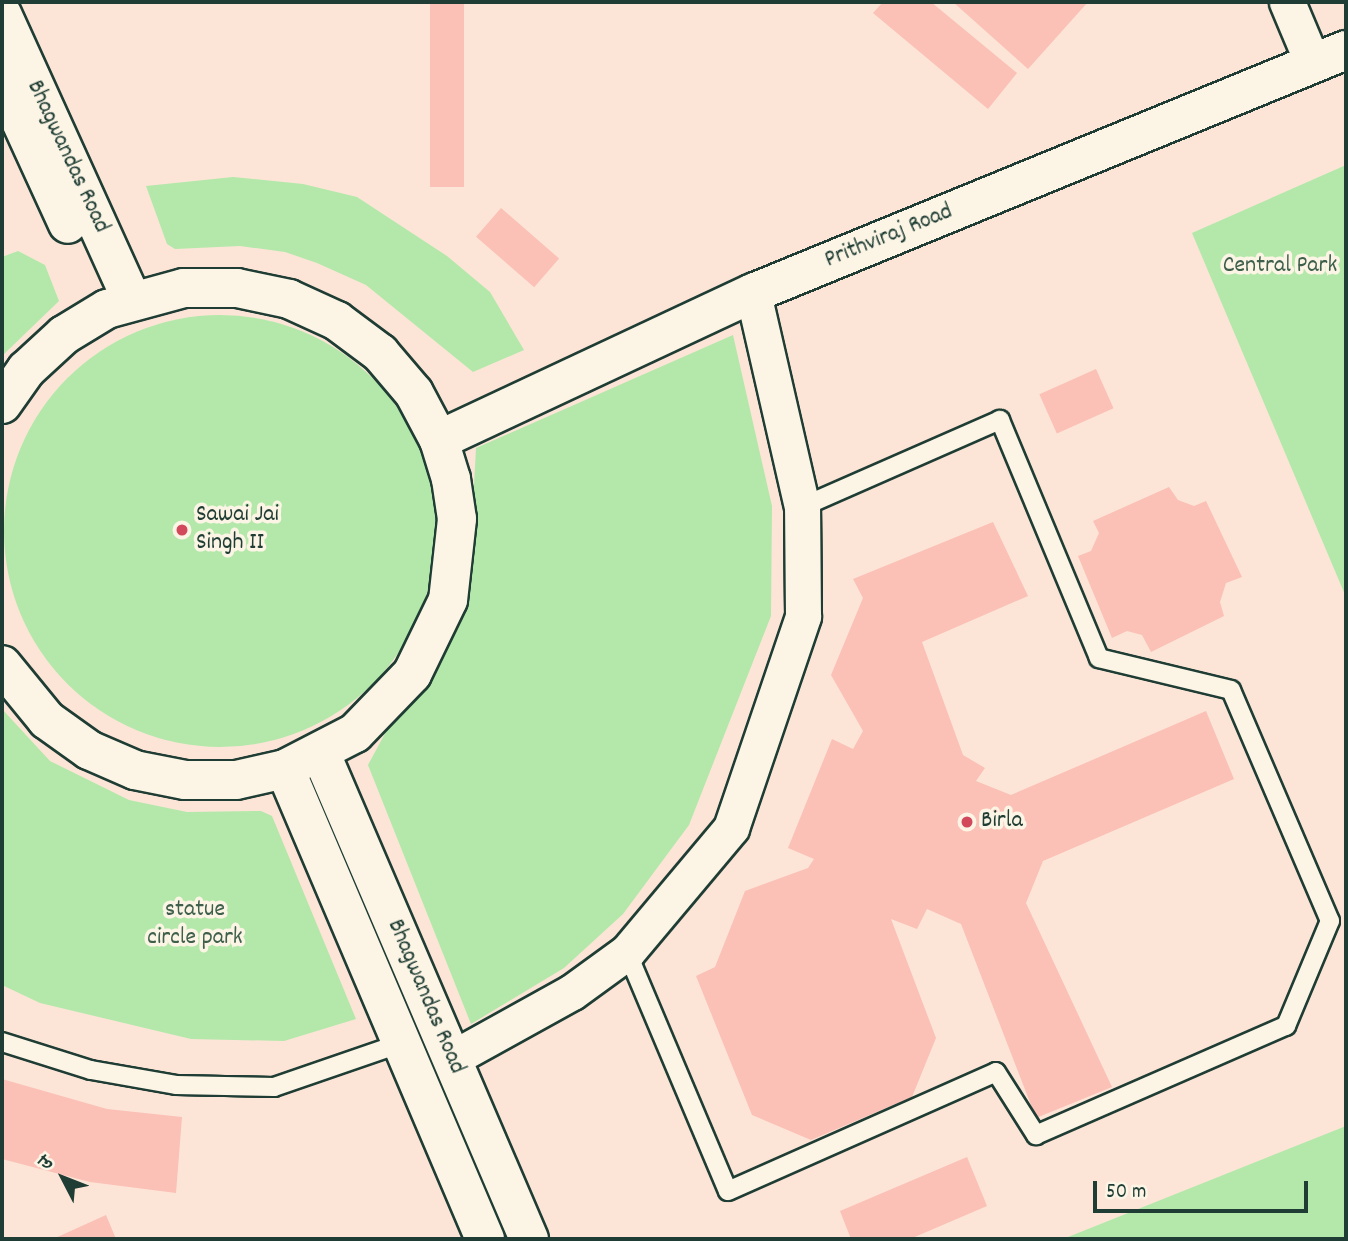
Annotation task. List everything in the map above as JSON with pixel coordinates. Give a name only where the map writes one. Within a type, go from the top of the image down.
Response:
[{"type":"street","points":[[1287,2],[1330,57]]},
{"type":"street","name":"Bhagwandas Road","points":[[2,14],[120,304]]},
{"type":"street","name":"Prithviraj Road","points":[[439,440],[753,293],[1330,57]]},
{"type":"street","name":"Bhagwandas Road","points":[[2,80],[120,304]]},
{"type":"street","points":[[2,404],[45,353],[120,304],[184,288],[237,288],[289,299],[337,321],[388,363],[414,393],[439,440],[451,479],[457,519],[448,600],[412,674],[355,733],[321,754],[285,769],[210,780],[135,770],[89,750],[47,720],[2,665]]},
{"type":"street","points":[[444,1043],[572,992],[627,953],[731,828],[803,616],[802,507],[753,293]]},
{"type":"street","name":"Bhagwandas Road","points":[[321,754],[529,1239]]},
{"type":"street","name":"Bhagwandas Road","points":[[285,769],[485,1239]]},
{"type":"lane","points":[[627,953],[728,1191],[996,1073],[1036,1135],[1286,1026],[1330,921],[1231,690],[1099,658],[1000,420],[802,507]]},
{"type":"lane","points":[[2,1042],[91,1070],[176,1085],[274,1087],[401,1044],[444,1043]]},
{"type":"green space","name":"Central Park","points":[[1346,165],[1346,597],[1192,233]]},
{"type":"green space","points":[[233,177],[303,184],[357,197],[447,256],[490,292],[524,350],[473,372],[366,285],[317,263],[285,252],[240,246],[175,249],[167,244],[146,186]]},
{"type":"green space","points":[[18,251],[45,265],[59,301],[2,356],[2,257]]},
{"type":"green space","points":[[220,315],[262,319],[303,331],[340,351],[373,378],[400,411],[420,448],[432,489],[436,531],[432,573],[420,614],[400,651],[373,684],[340,711],[303,731],[262,743],[220,747],[178,743],[137,731],[100,711],[67,684],[40,651],[20,614],[8,573],[4,531],[8,489],[20,448],[40,411],[67,378],[100,351],[137,331],[178,319]]},
{"type":"green space","points":[[733,335],[772,506],[771,616],[689,825],[623,914],[564,968],[471,1024],[368,765],[469,578],[476,448]]},
{"type":"green space","name":"statue circle park","points":[[2,709],[50,761],[129,800],[187,812],[261,811],[272,816],[356,1019],[284,1041],[191,1039],[40,1003],[2,985]]},
{"type":"green space","points":[[1346,1126],[1346,1239],[1063,1239]]},
{"type":"building","points":[[430,2],[464,2],[464,187],[430,187]]},
{"type":"building","points":[[883,2],[931,2],[1017,73],[988,109],[873,13]]},
{"type":"building","points":[[953,2],[1088,2],[1028,69]]},
{"type":"building","points":[[501,208],[559,259],[534,287],[476,237]]},
{"type":"building","points":[[1096,369],[1113,408],[1057,434],[1039,394]]},
{"type":"building","points":[[1169,487],[1178,500],[1194,506],[1206,501],[1242,577],[1226,583],[1220,602],[1224,616],[1151,652],[1142,635],[1127,631],[1112,638],[1078,556],[1091,551],[1099,533],[1093,521]]},
{"type":"building","name":"Birla","points":[[993,522],[1028,596],[922,642],[963,755],[985,768],[976,781],[1011,795],[1206,711],[1234,779],[1043,861],[1026,903],[1112,1087],[1036,1118],[961,924],[927,909],[917,929],[891,919],[936,1038],[912,1097],[811,1140],[752,1115],[696,976],[715,967],[745,891],[808,868],[814,859],[788,848],[832,739],[853,749],[863,731],[831,675],[863,598],[853,579]]},
{"type":"building","points":[[2,1079],[107,1109],[182,1117],[176,1193],[90,1182],[2,1159]]},
{"type":"building","points":[[967,1157],[987,1206],[910,1239],[851,1239],[840,1211]]},
{"type":"building","points":[[106,1215],[116,1239],[53,1239]]},
{"type":"place","name":"Sawai Jai Singh II","points":[[182,530]]},
{"type":"place","name":"Birla","points":[[967,822]]}]
